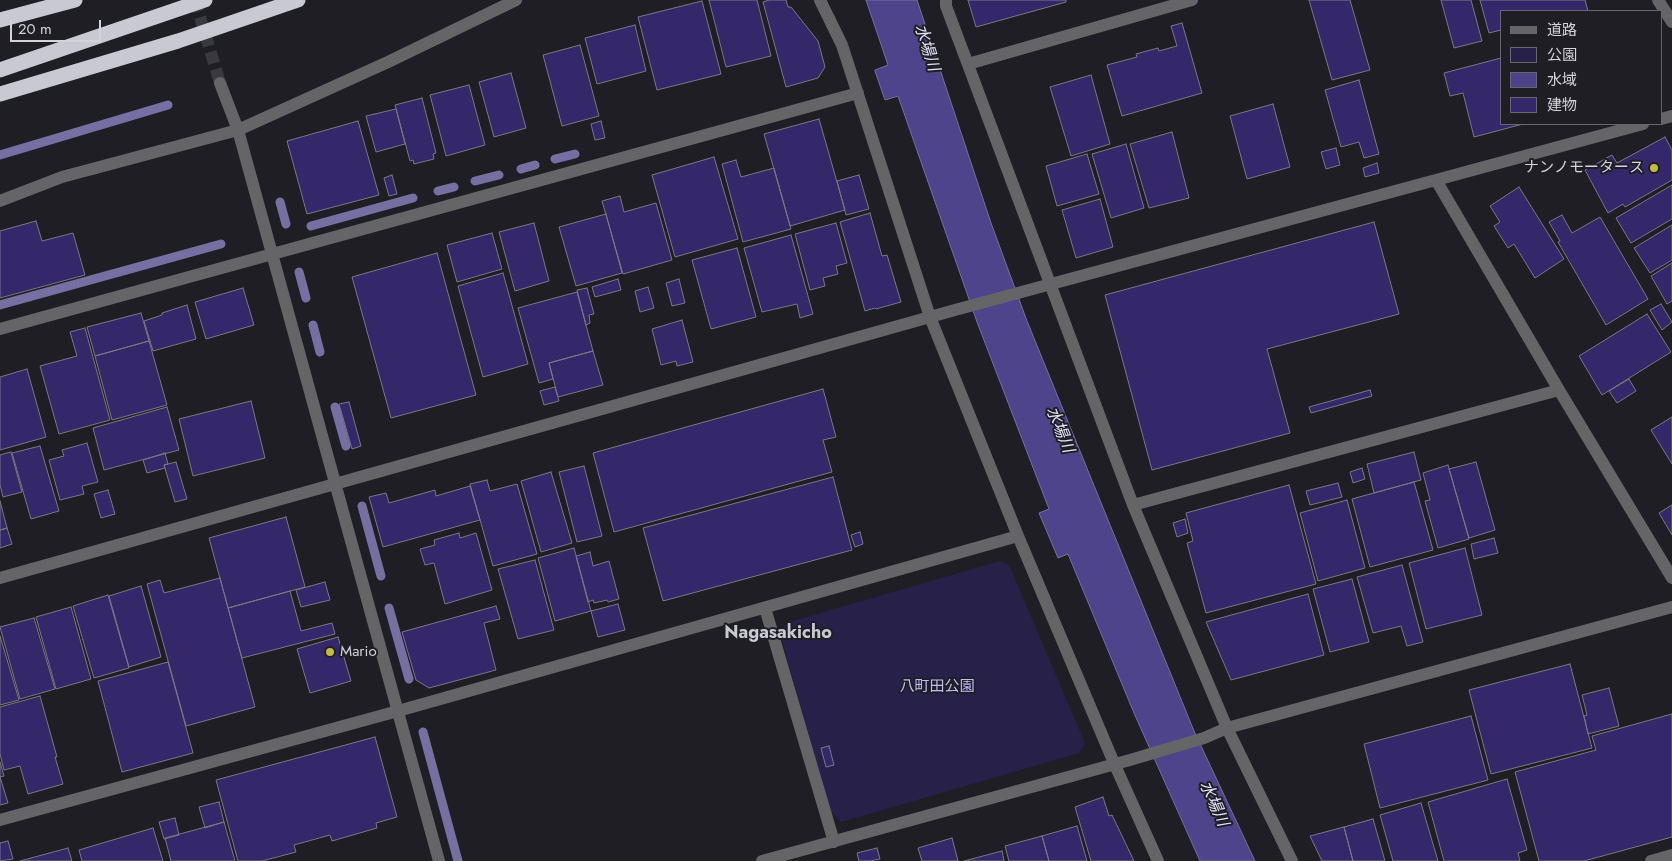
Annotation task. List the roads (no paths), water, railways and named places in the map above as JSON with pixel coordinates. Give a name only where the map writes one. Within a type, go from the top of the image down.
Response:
[{"type":"highway","points":[[0,20],[74,0]]},
{"type":"highway","points":[[0,71],[205,0]]},
{"type":"highway","points":[[0,94],[178,41],[298,0]]},
{"type":"street","points":[[0,201],[62,177],[238,130],[388,62],[516,0]]},
{"type":"street","points":[[820,0],[842,45],[930,318],[1018,536],[1114,763],[1158,861]]},
{"type":"street","points":[[946,0],[946,6],[1133,505],[1227,728],[1292,861]]},
{"type":"street","points":[[968,64],[1192,0]]},
{"type":"street","points":[[1658,0],[1672,22]]},
{"type":"street","points":[[220,83],[238,130],[439,861]]},
{"type":"street","points":[[0,330],[858,93]]},
{"type":"street","points":[[0,578],[955,310],[1639,125]]},
{"type":"street","points":[[1436,180],[1672,578]]},
{"type":"street","points":[[1133,505],[1559,390]]},
{"type":"street","points":[[0,820],[398,711],[1018,536]]},
{"type":"street","points":[[762,861],[1130,760],[1204,738],[1227,728],[1672,607]]},
{"type":"street","points":[[765,608],[834,842]]},
{"type":"street","points":[[1651,861],[1672,855]]},
{"type":"water","name":"水場川","points":[[866,0],[917,0],[991,223],[1027,321],[1194,731],[1255,861],[1200,861],[1134,713],[1068,554],[1058,558],[1039,513],[1049,509],[977,322],[898,96],[885,100],[875,71],[888,65]]},
{"type":"waterway","points":[[0,155],[168,105]]},
{"type":"waterway","points":[[555,159],[575,154]]},
{"type":"waterway","points":[[521,169],[535,165]]},
{"type":"waterway","points":[[475,181],[499,175]]},
{"type":"waterway","points":[[438,191],[454,187]]},
{"type":"waterway","points":[[311,226],[413,198]]},
{"type":"waterway","points":[[280,202],[286,224]]},
{"type":"waterway","points":[[0,305],[221,244]]},
{"type":"waterway","points":[[299,272],[306,298]]},
{"type":"waterway","points":[[313,325],[320,352]]},
{"type":"waterway","points":[[335,407],[346,446]]},
{"type":"waterway","points":[[362,506],[381,576]]},
{"type":"waterway","points":[[389,608],[409,679]]},
{"type":"waterway","points":[[423,732],[458,861]]},
{"type":"tunnel","points":[[195,0],[220,83]]},
{"type":"place","name":"ナンノモータース","points":[[1654,168]]},
{"type":"place","name":"Mario","points":[[330,652]]},
{"type":"district","name":"Nagasakicho","points":[[778,634]]},
{"type":"park label","name":"八町田公園","points":[[937,687]]}]
